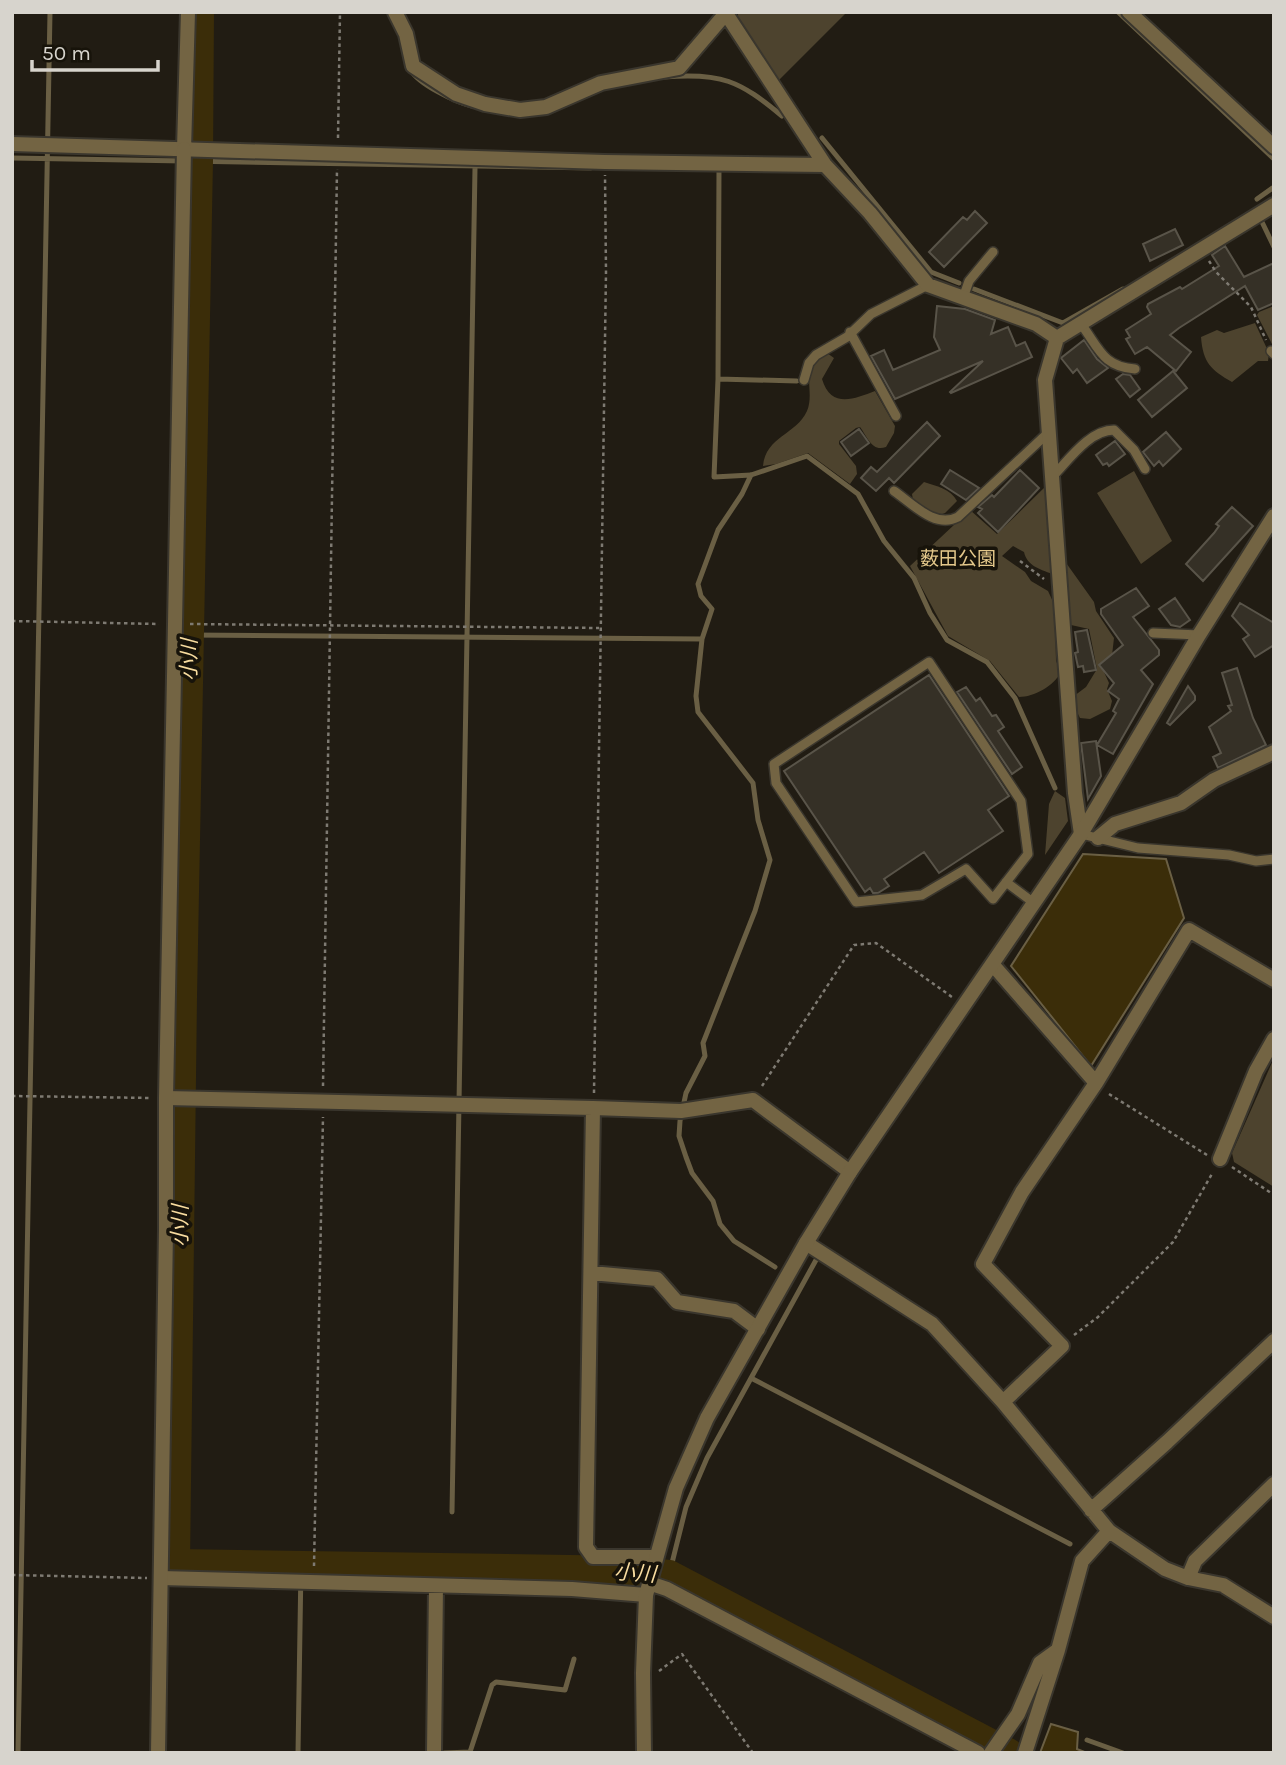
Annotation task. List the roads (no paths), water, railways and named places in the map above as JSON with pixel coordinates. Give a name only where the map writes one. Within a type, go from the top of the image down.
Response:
[{"type":"street","points":[[158,1753],[166,1098],[188,12]]},
{"type":"street","points":[[395,12],[406,34],[413,66],[456,94],[485,104],[520,110],[545,107],[601,83],[679,68],[726,13],[825,165],[870,213],[928,285],[1036,324],[1058,338]]},
{"type":"street","points":[[1129,12],[1274,147]]},
{"type":"street","points":[[12,144],[605,162],[825,165]]},
{"type":"street","points":[[1081,834],[1075,793],[1045,380],[1058,338],[1201,250],[1271,211]]},
{"type":"street","points":[[644,1753],[643,1673],[648,1586],[681,1476],[707,1418],[806,1243],[850,1172],[1081,834],[1199,635],[1274,516]]},
{"type":"street","points":[[1098,838],[1115,824],[1181,803],[1230,771],[1274,752]]},
{"type":"street","points":[[1003,1402],[1062,1346],[983,1264],[1022,1192],[1096,1083],[1189,930],[1274,980]]},
{"type":"street","points":[[993,965],[1096,1083]]},
{"type":"street","points":[[1220,1160],[1256,1071],[1274,1039]]},
{"type":"street","points":[[166,1098],[681,1111],[753,1100],[850,1172]]},
{"type":"street","points":[[593,1108],[586,1547],[593,1557],[656,1559]]},
{"type":"street","points":[[806,1243],[932,1324],[1003,1402],[1109,1531],[1166,1569],[1188,1578],[1223,1585],[1274,1618]]},
{"type":"street","points":[[592,1273],[657,1279],[677,1302],[730,1310],[758,1329]]},
{"type":"street","points":[[1091,1510],[1274,1341]]},
{"type":"street","points":[[1188,1578],[1195,1561],[1274,1484]]},
{"type":"street","points":[[1025,1753],[1058,1650],[1082,1561],[1109,1531]]},
{"type":"street","points":[[161,1578],[572,1589],[648,1586],[667,1589],[978,1753]]},
{"type":"street","points":[[434,1753],[436,1586]]},
{"type":"street","points":[[991,1753],[1018,1714],[1040,1663],[1058,1650]]},
{"type":"lane","points":[[963,298],[969,281],[993,253]]},
{"type":"lane","points":[[804,380],[809,363],[816,355],[847,337],[871,314],[928,285]]},
{"type":"lane","points":[[1081,324],[1110,364],[1135,369]]},
{"type":"lane","points":[[850,332],[896,416]]},
{"type":"lane","points":[[1052,477],[1084,444],[1107,430],[1114,430],[1134,450],[1145,469]]},
{"type":"lane","points":[[894,491],[936,521],[952,521],[1049,432]]},
{"type":"lane","points":[[1153,633],[1199,635]]},
{"type":"lane","points":[[929,662],[1021,801],[1028,855],[1006,882],[993,899],[966,869],[922,895],[856,902],[776,783],[774,764],[929,662]]},
{"type":"lane","points":[[1081,834],[1138,848],[1229,855],[1256,861],[1274,859]]},
{"type":"lane","points":[[1006,882],[1034,903]]},
{"type":"waterway","points":[[18,1753],[50,12]]},
{"type":"waterway","name":"小川","points":[[199,12],[175,1564],[633,1571],[669,1575],[1008,1753]]},
{"type":"waterway","points":[[1118,12],[1274,159]]},
{"type":"waterway","points":[[410,69],[421,81],[438,92],[472,106]]},
{"type":"waterway","points":[[664,77],[701,76],[729,82],[754,94],[782,116]]},
{"type":"waterway","points":[[822,138],[931,272],[959,283]]},
{"type":"waterway","points":[[12,158],[591,168]]},
{"type":"waterway","points":[[452,1512],[475,168]]},
{"type":"waterway","points":[[713,169],[719,169],[718,379],[714,477],[751,475],[807,456],[858,494],[884,541],[914,578],[930,613],[947,640],[987,662],[1015,698],[1055,788]]},
{"type":"waterway","points":[[1257,199],[1274,187]]},
{"type":"waterway","points":[[1262,222],[1274,247]]},
{"type":"waterway","points":[[974,289],[1063,323],[1123,289]]},
{"type":"waterway","points":[[718,379],[797,381]]},
{"type":"waterway","points":[[751,475],[718,530],[698,584],[701,596],[712,609],[702,639],[696,696],[698,712],[753,783],[758,820],[770,860],[755,911],[703,1043],[705,1056],[686,1093],[679,1136],[692,1173],[713,1201],[720,1224],[734,1241],[775,1267]]},
{"type":"waterway","points":[[190,635],[702,639]]},
{"type":"waterway","points":[[669,1575],[686,1507],[707,1458],[816,1260]]},
{"type":"waterway","points":[[751,1378],[1070,1544]]},
{"type":"waterway","points":[[298,1753],[301,1566]]},
{"type":"waterway","points":[[444,1753],[470,1752],[492,1685],[496,1682],[565,1690],[574,1659]]},
{"type":"waterway","points":[[1087,1740],[1123,1753]]},
{"type":"park label","name":"薮田公園","points":[[958,559]]}]
